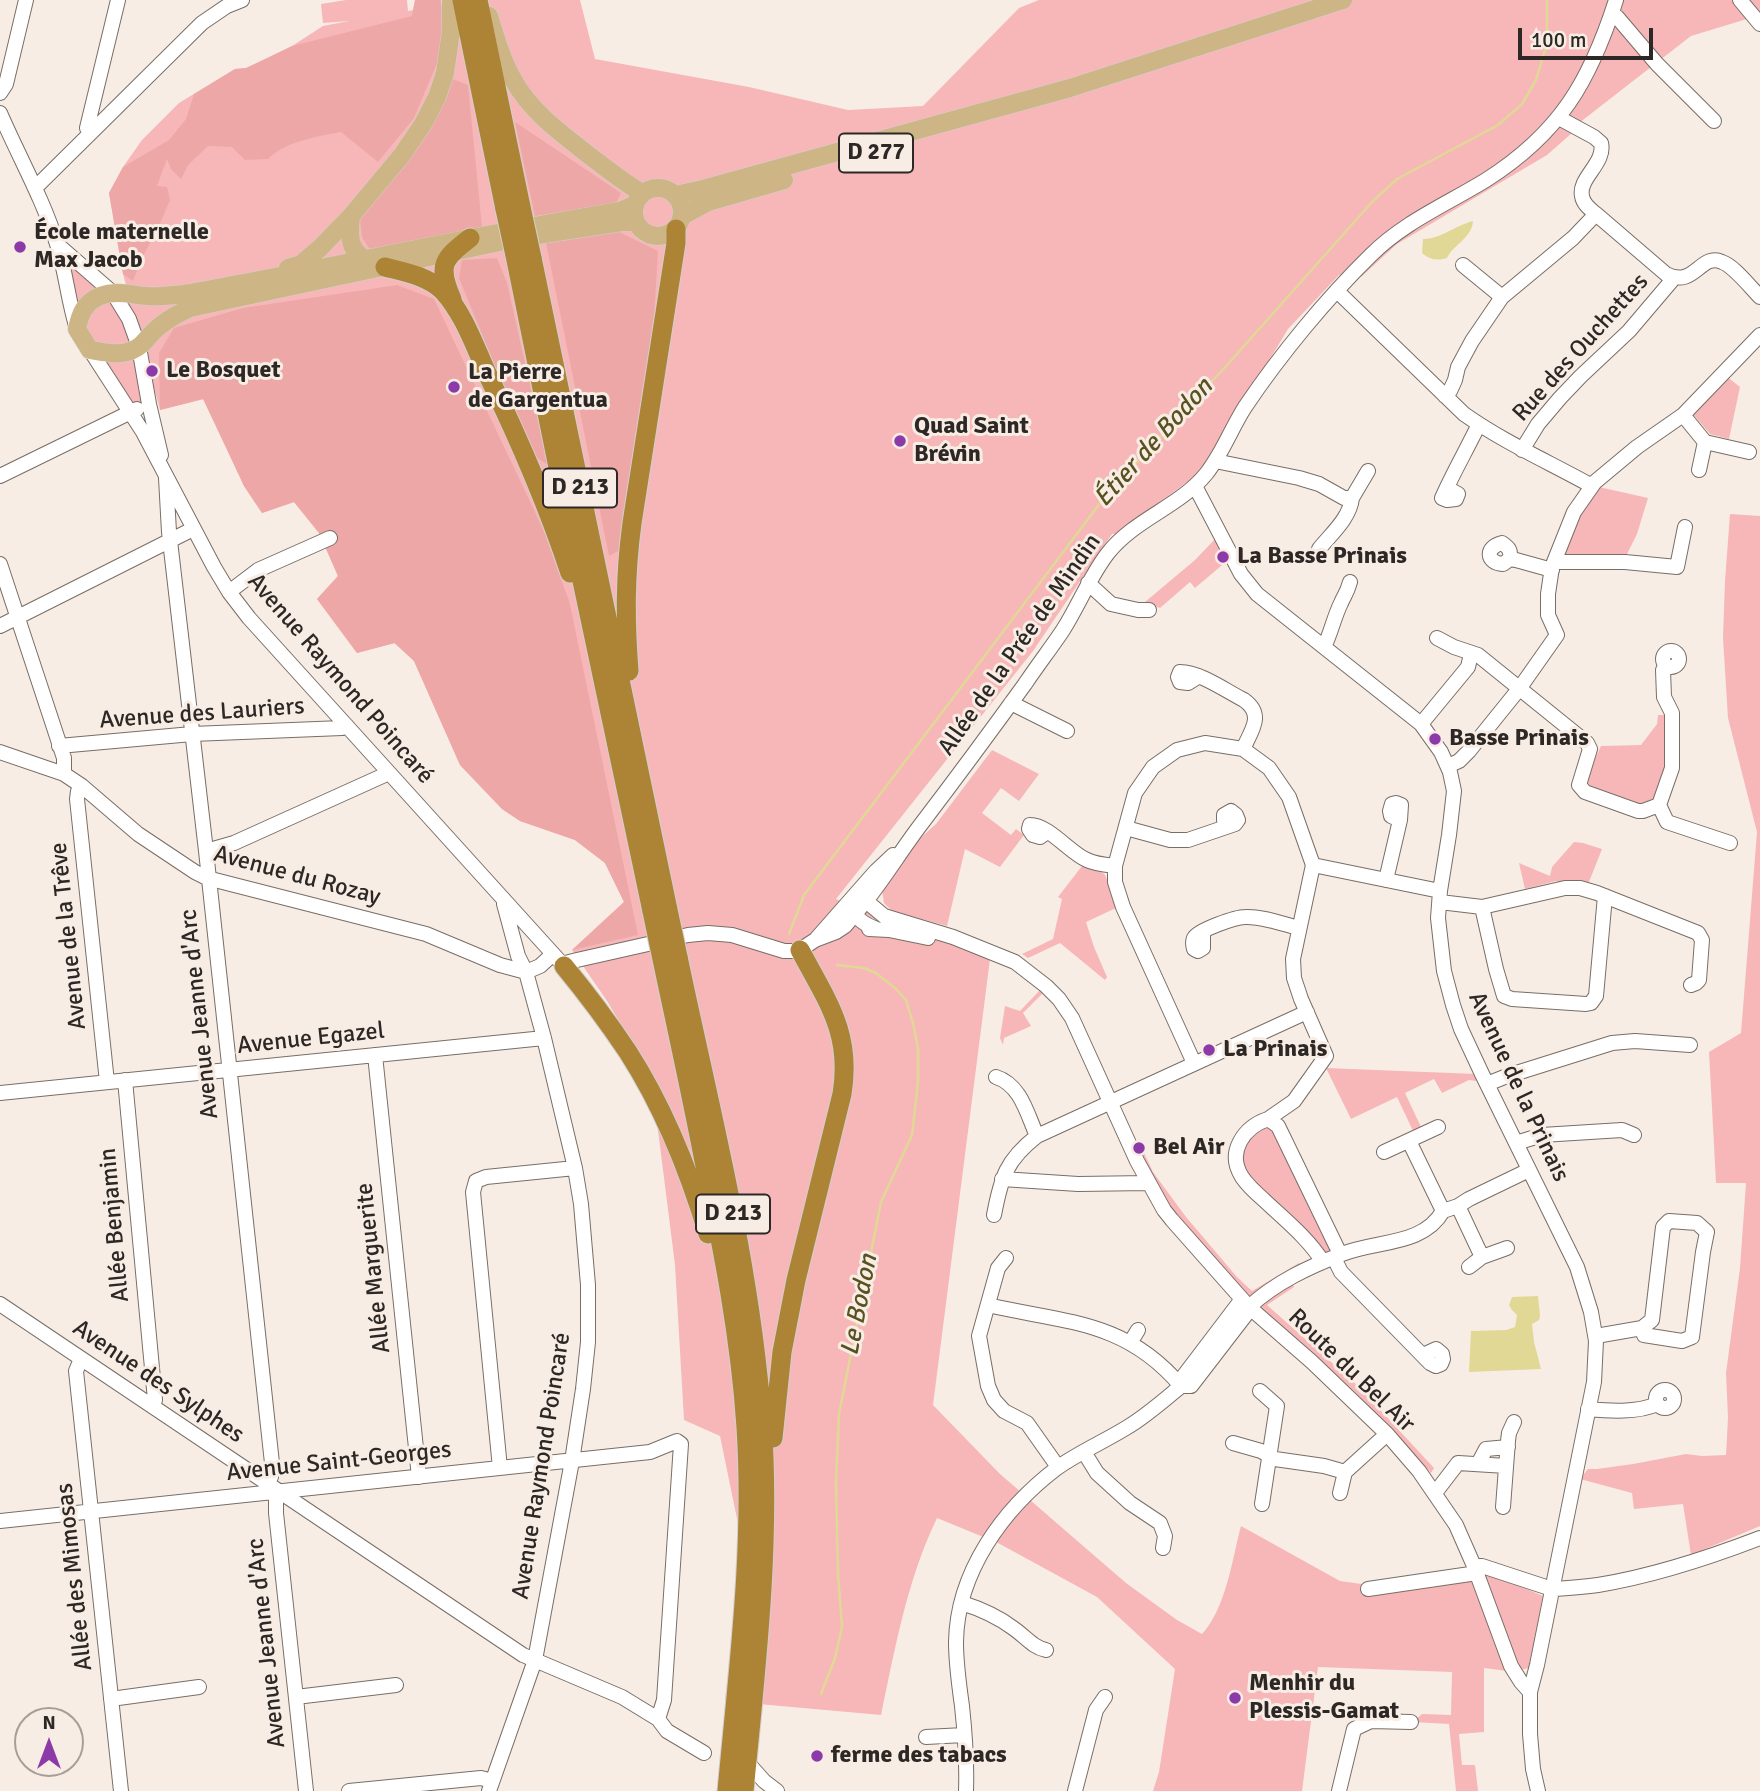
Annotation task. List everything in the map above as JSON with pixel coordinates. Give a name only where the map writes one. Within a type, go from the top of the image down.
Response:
[{"type":"highway","name":"D 213","points":[[462,0],[513,208],[628,717],[660,910]]},
{"type":"highway","name":"D 213","points":[[478,0],[513,208]]},
{"type":"highway","points":[[628,717],[632,705],[626,636],[626,568],[679,222]]},
{"type":"highway","points":[[470,238],[451,253],[444,267],[447,286],[526,456],[577,593],[584,623],[595,637]]},
{"type":"highway","name":"D 213","points":[[524,259],[595,637],[741,1256],[759,1381],[765,1476],[762,1580],[744,1791]]},
{"type":"highway","points":[[385,267],[427,280],[441,289],[461,318]]},
{"type":"highway","points":[[765,1476],[772,1462],[782,1352],[796,1280],[846,1073],[839,1027],[807,945]]},
{"type":"highway","name":"D 213","points":[[670,958],[730,1290],[746,1426],[748,1498],[744,1600],[727,1791]]},
{"type":"highway","points":[[558,961],[602,1015],[654,1097],[673,1136],[698,1201],[718,1273],[730,1290]]},
{"type":"main road","points":[[246,282],[301,264],[351,216],[401,155],[423,124],[437,97],[445,73],[450,47],[451,0]]},
{"type":"main road","points":[[90,350],[110,354],[124,353],[139,347],[158,327],[190,309],[518,239],[622,222],[638,207],[649,189],[663,188],[676,195],[682,208],[679,222],[670,233],[654,236],[647,233],[638,207],[627,185],[562,134],[523,96],[503,58],[485,0]]},
{"type":"main road","name":"D 277","points":[[679,222],[708,202],[947,133],[1070,88],[1343,0]]},
{"type":"main road","name":"D 277","points":[[676,195],[1070,88]]},
{"type":"main road","points":[[77,329],[80,315],[87,304],[100,296],[113,293],[161,296],[186,293],[365,260],[516,228],[638,207]]},
{"type":"main road","points":[[351,216],[349,238],[354,249],[365,260],[385,267]]},
{"type":"main road","name":"Avenue Raymond Poincaré","points":[[77,329],[90,350]]},
{"type":"street","points":[[0,93],[6,84],[26,0]]},
{"type":"street","points":[[91,132],[87,128],[90,113],[118,0]]},
{"type":"street","points":[[35,188],[202,23],[227,6],[242,0]]},
{"type":"street","name":"Allée de la Prée de Mindin","points":[[911,837],[1063,629],[1088,583],[1110,551],[1136,527],[1195,486],[1207,473],[1244,409],[1284,353],[1337,291],[1388,240],[1513,161],[1559,118],[1595,57],[1616,0]]},
{"type":"street","points":[[1740,0],[1760,24]]},
{"type":"street","points":[[1611,15],[1617,17],[1657,64],[1714,121]]},
{"type":"street","name":"Avenue Raymond Poincaré","points":[[1,118],[35,188],[58,245],[77,329]]},
{"type":"street","points":[[1559,118],[1601,143],[1601,155],[1582,188],[1581,196],[1595,214],[1666,274],[1681,279],[1707,262],[1725,262],[1760,297]]},
{"type":"street","points":[[1446,396],[1472,341],[1502,297],[1573,238],[1595,214]]},
{"type":"street","name":"Avenue Raymond Poincaré","points":[[58,245],[113,293],[129,319],[139,347],[166,474]]},
{"type":"street","points":[[1463,265],[1502,297]]},
{"type":"street","name":"Rue des Ouchettes","points":[[1522,450],[1538,424],[1560,398],[1629,331],[1674,278]]},
{"type":"street","points":[[1337,291],[1464,414],[1522,450],[1560,467],[1592,486]]},
{"type":"street","points":[[1448,766],[1459,761],[1469,751],[1558,635],[1548,615],[1548,594],[1553,566],[1574,512],[1592,486],[1637,447],[1684,415],[1760,335]]},
{"type":"street","name":"Avenue Raymond Poincaré","points":[[90,350],[143,432],[229,592],[249,618],[558,961]]},
{"type":"street","points":[[0,476],[149,404]]},
{"type":"street","points":[[1684,415],[1705,442],[1749,452]]},
{"type":"street","points":[[1447,488],[1479,424]]},
{"type":"street","points":[[1699,470],[1705,442]]},
{"type":"street","points":[[1215,461],[1299,478],[1319,484],[1343,498],[1352,498]]},
{"type":"street","points":[[1319,549],[1345,517],[1352,498],[1368,471]]},
{"type":"street","name":"Avenue Jeanne d'Arc","points":[[166,474],[306,1791]]},
{"type":"street","name":"Avenue de la Prinais","points":[[1195,486],[1241,574],[1257,594],[1421,724],[1432,737],[1448,766],[1454,791],[1438,918],[1440,946],[1452,1005],[1487,1084],[1577,1267],[1596,1336],[1594,1382],[1530,1692],[1530,1734],[1538,1791]]},
{"type":"street","points":[[1510,559],[1553,566],[1625,562],[1677,567],[1685,527]]},
{"type":"street","points":[[0,626],[194,529]]},
{"type":"street","points":[[229,592],[258,570],[330,538]]},
{"type":"street","points":[[0,564],[64,758],[64,774]]},
{"type":"street","points":[[1324,647],[1350,582]]},
{"type":"street","points":[[1088,583],[1111,604],[1149,610]]},
{"type":"street","points":[[1437,638],[1478,655],[1590,746],[1580,785],[1585,792],[1638,811],[1659,804]]},
{"type":"street","points":[[1421,724],[1468,667],[1471,654]]},
{"type":"street","points":[[1666,665],[1663,670],[1664,697],[1672,713],[1672,768],[1659,804],[1667,822],[1730,843]]},
{"type":"street","points":[[1199,676],[1244,700],[1254,710],[1255,723],[1243,750]]},
{"type":"street","points":[[1011,703],[1067,731]]},
{"type":"street","name":"Avenue des Lauriers","points":[[60,746],[192,734],[346,726]]},
{"type":"street","points":[[1194,1063],[1123,907],[1115,882],[1115,866],[1135,793],[1153,767],[1177,750],[1205,743],[1243,750],[1269,768],[1285,789],[1313,865],[1293,959],[1294,978],[1326,1056],[1294,1101],[1286,1124],[1285,1138]]},
{"type":"street","name":"Avenue du Rozay","points":[[0,752],[64,774],[138,834],[207,878],[426,934],[500,965],[526,972]]},
{"type":"street","points":[[206,851],[234,843],[389,773]]},
{"type":"street","name":"Avenue de la Trêve","points":[[82,786],[77,799],[107,1082]]},
{"type":"street","points":[[1386,880],[1400,820]]},
{"type":"street","points":[[1126,828],[1170,839],[1188,840],[1227,826]]},
{"type":"street","points":[[1046,832],[1086,860],[1115,866]]},
{"type":"street","points":[[807,945],[852,908],[866,901],[911,837]]},
{"type":"street","points":[[836,932],[876,871],[911,837]]},
{"type":"street","points":[[1313,865],[1386,880],[1482,907],[1565,888],[1580,888],[1698,933],[1702,940],[1699,980],[1691,985]]},
{"type":"street","points":[[1482,907],[1504,996],[1512,999],[1586,1004],[1591,1003],[1596,996],[1605,896]]},
{"type":"street","name":"Avenue Raymond Poincaré","points":[[490,1786],[536,1660],[572,1461],[588,1342],[588,1285],[575,1168],[544,1038],[502,899]]},
{"type":"street","points":[[866,901],[884,916],[964,941]]},
{"type":"street","points":[[852,908],[864,925],[877,929],[940,940],[964,941]]},
{"type":"street","points":[[1203,932],[1246,916],[1299,928]]},
{"type":"street","points":[[526,972],[558,961],[569,962],[688,935],[732,935],[783,951],[807,945],[836,932],[877,929]]},
{"type":"street","name":"Route du Bel Air","points":[[964,941],[1015,962],[1059,999],[1072,1018],[1148,1183],[1171,1220],[1247,1305],[1312,1362],[1387,1434],[1435,1493],[1456,1525],[1511,1665],[1530,1692]]},
{"type":"street","points":[[518,956],[530,946],[541,942]]},
{"type":"street","points":[[994,1215],[1002,1179],[1013,1158],[1037,1136],[1307,1012]]},
{"type":"street","name":"Avenue Egazel","points":[[0,1093],[544,1038]]},
{"type":"street","points":[[1487,1084],[1612,1042],[1690,1045]]},
{"type":"street","name":"Allée Marguerite","points":[[375,1055],[419,1477]]},
{"type":"street","points":[[996,1077],[1005,1080],[1016,1090],[1037,1136]]},
{"type":"street","name":"Allée Benjamin","points":[[125,1080],[155,1400],[152,1406]]},
{"type":"street","points":[[1294,1101],[1247,1131],[1237,1143],[1235,1161],[1240,1174],[1257,1194],[1314,1248],[1333,1258]]},
{"type":"street","points":[[1268,1119],[1278,1126],[1285,1138],[1333,1258],[1342,1272],[1423,1355]]},
{"type":"street","points":[[1384,1152],[1438,1127]]},
{"type":"street","points":[[1516,1143],[1542,1135],[1622,1130],[1634,1135]]},
{"type":"street","points":[[1409,1141],[1443,1211]]},
{"type":"street","points":[[500,1468],[473,1192],[476,1181],[486,1177],[575,1168]]},
{"type":"street","points":[[966,1791],[967,1765],[958,1678],[957,1622],[976,1563],[1002,1521],[1034,1487],[1058,1467],[1129,1426],[1181,1386],[1182,1378],[1247,1305],[1281,1282],[1359,1248],[1428,1230],[1443,1211],[1529,1170]]},
{"type":"street","points":[[1002,1179],[1078,1184],[1148,1183]]},
{"type":"street","points":[[1458,1206],[1482,1257]]},
{"type":"street","points":[[1596,1336],[1642,1328],[1652,1320],[1663,1227],[1669,1220],[1697,1223],[1707,1232],[1692,1337],[1682,1340],[1644,1335],[1642,1328]]},
{"type":"street","points":[[1469,1267],[1482,1257],[1507,1248]]},
{"type":"street","points":[[1006,1258],[998,1268],[979,1336],[988,1386],[994,1400],[1004,1411],[1027,1423],[1058,1467]]},
{"type":"street","name":"Avenue des Sylphes","points":[[0,1304],[523,1655],[622,1697],[658,1718],[667,1731],[704,1753]]},
{"type":"street","points":[[988,1305],[1134,1336],[1181,1386]]},
{"type":"street","name":"Allée des Mimosas","points":[[81,1359],[76,1371],[121,1791]]},
{"type":"street","points":[[1260,1391],[1277,1406],[1262,1504]]},
{"type":"street","points":[[1588,1409],[1628,1410],[1657,1404]]},
{"type":"street","points":[[1503,1507],[1509,1433],[1514,1422]]},
{"type":"street","points":[[1340,1493],[1345,1472],[1387,1434]]},
{"type":"street","name":"Avenue Saint-Georges","points":[[0,1521],[91,1512],[274,1487],[419,1477],[650,1452],[677,1441],[681,1444],[664,1700],[658,1718]]},
{"type":"street","points":[[1233,1443],[1261,1451],[1275,1459],[1345,1472]]},
{"type":"street","points":[[1478,1464],[1486,1449],[1508,1447]]},
{"type":"street","points":[[1084,1452],[1097,1473],[1130,1503],[1160,1523],[1165,1536],[1163,1548]]},
{"type":"street","points":[[1435,1493],[1458,1463],[1506,1466]]},
{"type":"street","points":[[1368,1589],[1482,1566],[1552,1589],[1598,1585],[1726,1551],[1760,1538]]},
{"type":"street","points":[[962,1603],[995,1615],[1016,1629],[1036,1648],[1046,1650]]},
{"type":"street","points":[[1517,1676],[1534,1675]]},
{"type":"street","points":[[296,1696],[396,1685]]},
{"type":"street","points":[[111,1699],[199,1687]]},
{"type":"street","points":[[1075,1791],[1096,1710],[1105,1697]]},
{"type":"street","points":[[1339,1791],[1354,1729],[1371,1721],[1410,1722]]},
{"type":"street","points":[[926,1737],[964,1735]]},
{"type":"street","points":[[747,1762],[777,1791]]},
{"type":"street","points":[[349,1791],[481,1778],[490,1786]]},
{"type":"shaded area","points":[[346,0],[407,0],[408,11],[413,10],[415,0],[441,0],[442,6],[475,0],[580,0],[595,59],[749,87],[848,110],[923,106],[1019,8],[1039,0],[1760,0],[1760,15],[1691,36],[1579,123],[1572,133],[1547,155],[1397,244],[1361,277],[1339,275],[1288,329],[1203,470],[1117,534],[1112,534],[1033,651],[836,899],[990,959],[933,1405],[1000,1474],[1126,1583],[1177,1620],[1202,1634],[1223,1597],[1241,1526],[1340,1581],[1369,1585],[1467,1570],[1507,1671],[1484,1668],[1484,1732],[1459,1734],[1462,1765],[1475,1765],[1478,1791],[1456,1791],[1449,1724],[1413,1722],[1422,1714],[1451,1715],[1452,1672],[1318,1667],[1302,1791],[1153,1791],[1159,1772],[1175,1669],[1097,1597],[998,1543],[937,1518],[910,1590],[881,1715],[725,1701],[742,1543],[720,1436],[684,1420],[675,1265],[651,1075],[607,1001],[572,950],[624,902],[605,863],[575,840],[520,821],[502,809],[460,765],[414,661],[394,643],[357,653],[317,599],[338,576],[319,533],[294,502],[262,513],[244,486],[204,399],[160,410],[140,336],[124,303],[130,299],[109,193],[142,140],[179,103],[235,69],[246,68],[266,60],[323,26],[349,21],[323,23],[321,4]]},
{"type":"shaded area","points":[[415,0],[441,0],[443,49],[414,118],[378,162],[341,132],[292,144],[268,159],[245,160],[232,147],[208,146],[188,165],[181,179],[171,169],[167,159],[157,186],[167,187],[170,200],[133,281],[123,274],[109,193],[123,167],[169,140],[186,119],[194,94],[235,69],[246,68],[292,46],[412,16]]},
{"type":"shaded area","points":[[450,78],[468,85],[482,227],[370,250],[362,237],[360,218]]},
{"type":"shaded area","points":[[515,122],[621,193],[616,203],[535,216]]},
{"type":"shaded area","points":[[1473,221],[1470,232],[1447,258],[1434,259],[1422,253],[1423,239],[1436,237]]},
{"type":"shaded area","points":[[615,230],[658,251],[654,320],[620,550],[609,556],[546,243]]},
{"type":"shaded area","points":[[64,257],[101,289],[79,309]]},
{"type":"shaded area","points":[[497,258],[507,283],[548,465],[531,454],[459,278],[462,260]]},
{"type":"shaded area","points":[[397,285],[434,299],[543,529],[570,604],[638,935],[572,950],[624,902],[605,863],[575,840],[520,821],[502,809],[460,765],[414,661],[395,643],[357,653],[317,599],[338,576],[319,533],[294,502],[262,513],[244,486],[203,399],[160,410],[159,353],[174,328],[243,308]]},
{"type":"shaded area","points":[[110,298],[124,317],[132,343],[103,348],[86,334],[87,312]]},
{"type":"shaded area","points":[[127,356],[137,359],[144,403],[134,406],[102,359]]},
{"type":"shaded area","points":[[1726,376],[1740,387],[1729,439],[1710,434],[1692,413]]},
{"type":"shaded area","points":[[1599,487],[1648,498],[1637,534],[1625,558],[1570,557],[1563,551],[1580,513]]},
{"type":"shaded area","points":[[1730,514],[1760,516],[1760,1526],[1691,1555],[1683,1504],[1634,1509],[1632,1493],[1580,1479],[1588,1469],[1686,1454],[1726,1455],[1726,1373],[1740,1268],[1746,1183],[1716,1183],[1709,1052],[1741,1033],[1757,832],[1728,718],[1723,638]]},
{"type":"shaded area","points":[[1217,537],[1227,561],[1195,588],[1190,582],[1160,608],[1145,602],[1195,560]]},
{"type":"shaded area","points":[[1658,715],[1669,715],[1669,767],[1658,797],[1641,804],[1591,786],[1586,777],[1601,746],[1641,745],[1657,724]]},
{"type":"shaded area","points":[[992,750],[1039,774],[1019,801],[1001,788],[982,813],[1011,835],[1016,829],[1024,835],[1000,867],[965,849],[947,926],[892,911],[884,903],[882,890],[917,841],[936,824]]},
{"type":"shaded area","points":[[1574,842],[1602,849],[1589,882],[1556,881],[1525,889],[1519,863],[1550,876],[1552,867]]},
{"type":"shaded area","points":[[1082,866],[1104,874],[1116,908],[1086,922],[1107,977],[1105,980],[1060,943],[1028,958],[1022,954],[1053,939],[1062,899],[1058,897]]},
{"type":"shaded area","points":[[1041,989],[1044,992],[1023,1013],[1031,1026],[1004,1038],[1003,1045],[1000,1038],[1005,1006],[1020,1011]]},
{"type":"shaded area","points":[[1326,1068],[1476,1074],[1476,1081],[1469,1080],[1442,1093],[1434,1079],[1405,1093],[1422,1129],[1414,1133],[1397,1097],[1351,1119]]},
{"type":"shaded area","points":[[1270,1123],[1333,1253],[1325,1254],[1245,1178],[1241,1143]]},
{"type":"shaded area","points":[[1138,1140],[1153,1172],[1186,1217],[1252,1291],[1299,1263],[1301,1268],[1253,1300],[1236,1285],[1169,1206],[1151,1180],[1135,1141]]},
{"type":"shaded area","points":[[1291,1281],[1294,1287],[1267,1305],[1358,1386],[1434,1468],[1431,1473],[1355,1392],[1260,1307],[1260,1304]]},
{"type":"shaded area","points":[[1538,1296],[1540,1316],[1539,1320],[1532,1324],[1541,1369],[1469,1372],[1471,1331],[1506,1330],[1515,1327],[1517,1315],[1509,1305],[1512,1297]]},
{"type":"shaded area","points":[[1482,1570],[1543,1596],[1529,1668],[1520,1670]]},
{"type":"waterway","name":"Étier de Bodon","points":[[789,934],[804,895],[1107,494],[1228,364],[1372,202],[1397,179],[1498,125],[1522,104],[1536,80],[1547,43],[1547,0]]},
{"type":"waterway","name":"Le Bodon","points":[[821,1694],[835,1658],[842,1627],[836,1483],[839,1414],[881,1202],[912,1135],[918,1081],[918,1048],[906,1000],[876,973],[864,968],[837,965]]},
{"type":"place","name":"École maternelle Max Jacob","points":[[20,247]]},
{"type":"place","name":"Le Bosquet","points":[[152,371]]},
{"type":"place","name":"La Pierre de Gargentua","points":[[454,387]]},
{"type":"place","name":"Quad Saint Brévin","points":[[900,441]]},
{"type":"place","name":"La Basse Prinais","points":[[1223,557]]},
{"type":"place","name":"Basse Prinais","points":[[1435,739]]},
{"type":"place","name":"La Prinais","points":[[1209,1050]]},
{"type":"place","name":"Bel Air","points":[[1139,1148]]},
{"type":"place","name":"Menhir du Plessis-Gamat","points":[[1235,1698]]},
{"type":"place","name":"ferme des tabacs","points":[[817,1756]]}]
